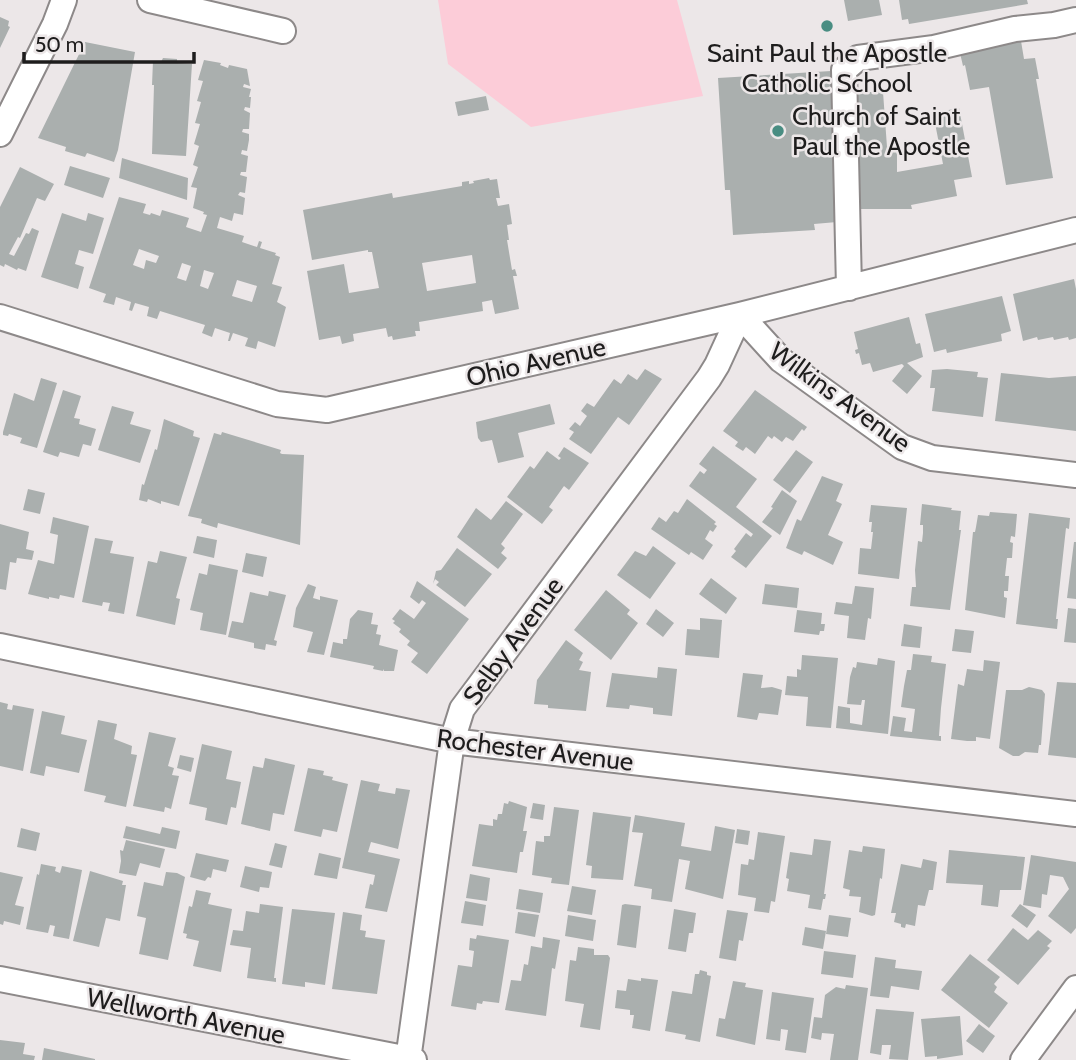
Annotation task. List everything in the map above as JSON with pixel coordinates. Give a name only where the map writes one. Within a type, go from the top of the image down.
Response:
[{"type":"street","points":[[0,134],[55,24],[64,0]]},
{"type":"street","points":[[150,0],[283,31]]},
{"type":"street","points":[[849,288],[844,70],[858,58],[934,48],[1015,29],[1076,20]]},
{"type":"street","name":"Ohio Avenue","points":[[0,317],[277,404],[327,410],[740,315],[1076,230]]},
{"type":"street","name":"Wilkins Avenue","points":[[740,315],[781,360],[902,447],[932,458],[1076,475]]},
{"type":"street","name":"Selby Avenue","points":[[410,1060],[452,741],[462,709],[709,378],[740,315]]},
{"type":"street","name":"Rochester Avenue","points":[[0,646],[452,741],[1076,814]]},
{"type":"street","name":"Wellworth Avenue","points":[[0,979],[410,1060]]},
{"type":"street","points":[[1023,1060],[1076,988]]},
{"type":"shaded area","points":[[438,0],[677,0],[703,96],[531,127],[448,64]]},
{"type":"building","points":[[844,0],[879,0],[882,15],[848,21]]},
{"type":"building","points":[[899,0],[1027,0],[1028,4],[909,24],[908,19],[902,20]]},
{"type":"building","points":[[0,17],[9,21],[10,27],[0,48]]},
{"type":"building","points":[[1021,41],[1024,59],[1035,58],[1039,79],[1036,79],[1053,178],[1006,185],[989,87],[970,90],[960,53]]},
{"type":"building","points":[[85,42],[135,52],[114,162],[87,153],[85,157],[65,151],[66,147],[38,138]]},
{"type":"building","points":[[163,58],[192,64],[186,156],[152,154],[153,61],[161,62]]},
{"type":"building","points":[[204,60],[221,63],[220,65],[228,68],[229,65],[247,69],[250,86],[244,84],[243,87],[251,89],[250,108],[245,107],[244,110],[250,113],[249,129],[243,129],[242,132],[249,134],[249,140],[247,151],[242,150],[241,154],[248,156],[246,172],[241,172],[240,175],[247,177],[245,193],[240,192],[238,195],[245,198],[243,215],[234,213],[232,221],[220,217],[217,228],[244,236],[242,242],[257,247],[259,241],[262,242],[260,248],[280,257],[272,284],[282,287],[277,302],[286,307],[275,347],[258,341],[256,349],[245,346],[248,338],[233,333],[228,341],[230,333],[215,328],[212,337],[202,333],[205,325],[160,311],[157,319],[147,316],[149,307],[135,303],[132,311],[129,310],[131,302],[116,297],[114,305],[103,302],[106,294],[89,288],[119,197],[146,204],[143,213],[160,216],[162,210],[189,218],[186,227],[201,232],[207,215],[193,208],[197,188],[191,187],[198,167],[193,165],[199,146],[194,144],[200,124],[195,123],[201,102],[197,101],[203,81],[198,80]],"holes":[[[139,249],[159,256],[156,263],[146,260],[144,269],[133,265]],[[182,263],[191,266],[186,281],[177,278]],[[204,270],[214,273],[208,289],[200,286]],[[237,280],[257,286],[252,302],[232,296]]]},
{"type":"building","name":"Church of Saint Paul the Apostle","points":[[831,71],[838,184],[837,222],[814,224],[815,230],[733,235],[730,190],[725,190],[718,78]]},
{"type":"building","points":[[856,92],[883,92],[887,147],[897,147],[897,172],[943,164],[933,113],[959,108],[972,177],[954,180],[957,196],[911,205],[912,209],[859,209]]},
{"type":"building","points":[[486,96],[489,110],[458,116],[455,102]]},
{"type":"building","points":[[122,158],[188,178],[187,200],[119,178]]},
{"type":"building","points":[[70,166],[110,178],[103,198],[64,185]]},
{"type":"building","points":[[20,167],[54,184],[45,201],[37,198],[20,238],[18,237],[9,254],[14,256],[26,233],[29,234],[32,228],[39,231],[26,271],[0,265],[0,207]]},
{"type":"building","points":[[497,179],[500,198],[496,198],[498,206],[509,204],[512,224],[507,225],[507,240],[512,270],[515,269],[517,276],[513,276],[519,309],[495,314],[492,300],[482,302],[483,311],[419,322],[420,331],[415,331],[416,336],[393,340],[392,336],[388,337],[386,328],[353,334],[354,341],[342,344],[340,336],[319,340],[307,271],[344,264],[349,293],[379,288],[372,252],[368,250],[312,260],[303,210],[392,193],[393,198],[462,186],[462,182],[469,181],[469,184],[474,183],[473,181]],"holes":[[[472,255],[476,283],[427,291],[422,263]]]},
{"type":"building","points":[[62,213],[86,221],[88,213],[104,218],[93,254],[79,250],[75,264],[84,267],[78,289],[41,277]]},
{"type":"building","points":[[1074,279],[1076,338],[1054,340],[1053,337],[1038,340],[1037,337],[1023,341],[1013,294]]},
{"type":"building","points":[[1002,296],[1011,331],[1001,334],[1002,341],[947,353],[946,349],[934,352],[925,314]]},
{"type":"building","points":[[909,317],[916,344],[920,343],[923,357],[907,363],[922,376],[907,394],[892,381],[904,366],[902,364],[873,372],[870,363],[862,365],[859,353],[856,354],[855,350],[858,349],[854,332]]},
{"type":"building","points":[[645,369],[662,379],[629,425],[618,417],[591,454],[569,439],[574,432],[569,429],[575,422],[580,426],[587,416],[581,411],[587,403],[594,407],[614,379],[621,384],[628,374],[637,380]]},
{"type":"building","points":[[932,370],[978,372],[977,377],[988,378],[983,417],[932,411],[935,388],[930,388]]},
{"type":"building","points":[[1001,373],[1049,378],[1076,376],[1076,431],[995,421]]},
{"type":"building","points":[[41,378],[57,383],[37,448],[20,443],[22,438],[3,435],[3,432],[14,393],[34,401]]},
{"type":"building","points":[[63,390],[81,396],[74,418],[80,419],[79,424],[96,429],[91,446],[83,444],[79,457],[60,452],[58,457],[43,452]]},
{"type":"building","points":[[755,390],[807,427],[804,431],[802,429],[793,441],[786,437],[782,442],[774,436],[772,439],[768,436],[755,454],[746,447],[743,451],[735,446],[738,442],[723,431]]},
{"type":"building","points":[[550,404],[555,424],[518,433],[524,457],[498,463],[492,440],[481,442],[478,438],[476,422]]},
{"type":"building","points":[[112,406],[134,412],[130,424],[151,430],[140,463],[98,450]]},
{"type":"building","points":[[164,419],[194,431],[193,436],[200,438],[179,506],[148,499],[147,502],[139,500],[142,484],[144,485],[155,449],[157,450]]},
{"type":"building","points":[[222,432],[281,450],[282,454],[304,455],[300,545],[218,523],[217,528],[201,523],[202,519],[188,516],[214,433],[221,435]]},
{"type":"building","points":[[713,446],[757,479],[736,507],[772,536],[746,568],[731,557],[746,533],[751,537],[753,534],[689,486],[700,471],[704,474],[707,470],[699,464]]},
{"type":"building","points":[[564,447],[589,463],[569,490],[564,486],[549,507],[553,510],[542,524],[507,497],[530,466],[534,469],[547,451],[559,460],[561,458],[558,456]]},
{"type":"building","points":[[796,450],[813,462],[790,493],[773,480]]},
{"type":"building","points":[[822,476],[843,484],[836,501],[842,504],[828,535],[843,542],[833,565],[804,551],[802,555],[786,548],[797,519],[801,521]]},
{"type":"building","points":[[28,489],[45,493],[40,514],[23,510]]},
{"type":"building","points":[[782,490],[797,501],[780,535],[762,522]]},
{"type":"building","points":[[687,499],[716,522],[714,524],[717,526],[713,532],[710,530],[705,539],[713,545],[703,560],[691,552],[689,555],[651,529],[659,517],[666,522],[674,511],[678,513]]},
{"type":"building","points":[[506,501],[523,514],[501,544],[505,548],[501,553],[507,558],[498,569],[457,537],[476,508],[491,520]]},
{"type":"building","points":[[922,504],[961,511],[950,610],[910,606],[912,587],[916,587],[918,541],[922,542]]},
{"type":"building","points":[[871,505],[907,508],[899,579],[858,574],[860,548],[871,549]]},
{"type":"building","points":[[990,512],[1017,514],[1015,537],[1011,536],[1010,542],[1013,543],[1012,558],[1007,558],[1005,576],[1009,576],[1008,591],[1004,591],[1004,597],[1007,598],[1005,618],[965,610],[973,532],[978,515],[989,516]]},
{"type":"building","points":[[1029,513],[1070,518],[1069,529],[1066,528],[1057,629],[1016,624]]},
{"type":"building","points":[[53,517],[89,526],[74,598],[60,595],[59,599],[49,599],[28,594],[38,560],[54,564],[58,535],[50,533]]},
{"type":"building","points":[[0,524],[29,532],[26,549],[34,551],[32,560],[17,558],[16,563],[10,562],[6,590],[0,589]]},
{"type":"building","points":[[197,536],[217,540],[214,558],[193,553]]},
{"type":"building","points":[[95,538],[113,541],[110,553],[134,557],[124,614],[108,611],[110,603],[103,602],[102,606],[82,602]]},
{"type":"building","points":[[1076,542],[1076,599],[1067,598]]},
{"type":"building","points":[[653,546],[676,563],[650,599],[617,575],[635,551],[646,556]]},
{"type":"building","points":[[457,548],[492,574],[465,607],[436,585],[439,582],[435,579],[433,584],[436,571],[441,570]]},
{"type":"building","points":[[160,551],[187,557],[176,598],[180,599],[175,625],[136,616],[148,561],[157,563]]},
{"type":"building","points":[[246,553],[267,557],[263,577],[242,572]]},
{"type":"building","points":[[209,564],[238,570],[226,635],[200,630],[203,613],[190,610],[199,573],[207,575]]},
{"type":"building","points":[[711,578],[737,598],[726,614],[699,594]]},
{"type":"building","points":[[417,581],[469,619],[427,674],[411,662],[418,653],[407,645],[410,641],[399,632],[401,629],[392,619],[400,609],[414,619],[426,603],[422,600],[419,604],[410,597]]},
{"type":"building","points":[[308,584],[316,587],[313,598],[320,600],[320,596],[338,600],[324,655],[307,652],[313,632],[293,627],[296,608]]},
{"type":"building","points":[[765,584],[799,588],[797,608],[762,604]]},
{"type":"building","points":[[855,586],[874,588],[871,619],[868,618],[865,640],[847,638],[849,616],[834,614],[836,602],[852,604]]},
{"type":"building","points":[[606,590],[630,610],[627,614],[638,623],[611,660],[574,630]]},
{"type":"building","points":[[269,591],[286,595],[274,640],[277,641],[276,646],[266,644],[265,650],[254,648],[254,643],[228,637],[232,621],[243,623],[250,592],[268,596]]},
{"type":"building","points":[[1068,608],[1076,609],[1076,643],[1064,642]]},
{"type":"building","points":[[656,609],[674,623],[663,637],[646,624]]},
{"type":"building","points":[[358,610],[373,613],[371,624],[378,625],[376,634],[381,635],[379,645],[398,650],[394,671],[373,669],[374,666],[330,657],[333,642],[343,644],[343,639],[347,639],[350,619]]},
{"type":"building","points":[[797,610],[822,613],[821,624],[825,624],[824,631],[820,631],[819,635],[794,632]]},
{"type":"building","points":[[700,618],[722,620],[719,658],[685,655],[687,629],[700,630]]},
{"type":"building","points":[[904,624],[922,627],[920,648],[901,646]]},
{"type":"building","points":[[955,629],[974,631],[971,653],[952,651]]},
{"type":"building","points":[[566,640],[583,653],[579,660],[583,662],[579,670],[591,672],[586,711],[534,704],[537,680]]},
{"type":"building","points":[[913,654],[932,656],[931,662],[946,664],[939,736],[941,741],[890,736],[893,716],[906,718],[904,731],[912,732],[915,709],[901,707],[907,670],[911,670]]},
{"type":"building","points":[[802,655],[838,658],[831,728],[806,726],[808,697],[785,695],[787,676],[797,677],[797,669],[801,670]]},
{"type":"building","points":[[878,658],[895,661],[888,734],[836,728],[838,706],[850,708],[850,723],[862,725],[865,700],[862,700],[861,705],[847,704],[850,677],[857,662],[877,665]]},
{"type":"building","points":[[984,660],[1000,662],[990,739],[951,739],[958,684],[964,686],[967,669],[983,671]]},
{"type":"building","points":[[658,667],[677,669],[672,716],[653,714],[653,708],[630,705],[629,709],[606,707],[612,673],[657,678]]},
{"type":"building","points":[[743,673],[763,675],[761,688],[782,690],[778,715],[759,713],[757,720],[737,717]]},
{"type":"building","points":[[1057,682],[1076,683],[1076,758],[1048,755]]},
{"type":"building","points":[[1029,687],[1042,690],[1045,694],[1041,745],[1038,753],[1025,752],[1013,756],[999,748],[1006,690]]},
{"type":"building","points":[[0,702],[8,704],[7,709],[12,710],[13,705],[34,709],[23,771],[0,766]]},
{"type":"building","points":[[42,711],[65,716],[61,734],[87,740],[79,773],[46,766],[44,776],[30,773]]},
{"type":"building","points":[[98,720],[117,724],[114,739],[132,746],[131,754],[137,755],[126,807],[104,802],[106,796],[84,791]]},
{"type":"building","points":[[149,732],[176,738],[168,766],[174,768],[172,775],[179,776],[171,809],[165,807],[164,812],[133,806]]},
{"type":"building","points":[[202,744],[232,751],[226,779],[241,782],[236,808],[231,807],[227,825],[205,820],[207,808],[189,804]]},
{"type":"building","points":[[180,755],[194,758],[191,772],[177,768]]},
{"type":"building","points":[[265,758],[295,765],[284,815],[273,813],[270,831],[241,824],[253,766],[263,768]]},
{"type":"building","points":[[308,768],[324,771],[323,775],[333,777],[332,780],[348,784],[337,832],[323,829],[321,837],[294,831]]},
{"type":"building","points":[[361,780],[380,784],[378,791],[395,794],[396,788],[410,790],[398,849],[371,842],[368,852],[400,859],[387,912],[365,908],[370,884],[373,885],[375,875],[342,868]]},
{"type":"building","points":[[509,801],[527,807],[523,831],[527,831],[517,873],[472,866],[479,824],[493,826],[493,819],[497,820],[498,814],[502,814],[504,803],[508,804]]},
{"type":"building","points":[[533,803],[545,805],[543,820],[530,818]]},
{"type":"building","points":[[554,807],[579,810],[569,885],[551,883],[552,878],[532,875],[536,841],[544,842],[544,836],[550,836]]},
{"type":"building","points":[[593,812],[631,817],[623,880],[591,878],[592,866],[586,865]]},
{"type":"building","points":[[635,815],[685,823],[681,846],[711,851],[715,826],[735,830],[723,899],[685,889],[690,861],[679,859],[672,902],[651,899],[652,889],[634,886],[643,833],[632,832]]},
{"type":"building","points":[[126,826],[160,834],[162,827],[180,831],[176,849],[123,838]]},
{"type":"building","points":[[21,828],[40,833],[36,851],[17,847]]},
{"type":"building","points":[[737,829],[750,831],[748,845],[735,843]]},
{"type":"building","points":[[758,832],[785,836],[775,902],[771,901],[769,913],[754,911],[756,898],[738,895],[741,864],[748,865],[749,859],[754,860]]},
{"type":"building","points":[[814,839],[831,841],[826,894],[821,910],[808,908],[810,895],[787,891],[790,852],[812,855]]},
{"type":"building","points":[[126,840],[165,849],[160,868],[140,863],[136,876],[119,873],[120,850],[123,851]]},
{"type":"building","points":[[275,843],[287,846],[282,868],[269,865]]},
{"type":"building","points":[[863,846],[885,849],[882,879],[880,878],[875,915],[872,916],[859,912],[861,897],[849,896],[850,890],[843,888],[849,850],[862,852]]},
{"type":"building","points":[[949,850],[1025,857],[1021,890],[1000,890],[998,907],[981,905],[983,885],[946,883]]},
{"type":"building","points":[[196,853],[229,860],[226,872],[213,869],[211,878],[208,877],[205,881],[190,877]]},
{"type":"building","points":[[319,853],[341,858],[337,879],[314,875]]},
{"type":"building","points":[[1031,855],[1076,862],[1076,928],[1071,934],[1048,916],[1069,889],[1063,877],[1050,875],[1047,895],[1042,894],[1041,908],[1023,905]]},
{"type":"building","points":[[923,859],[937,862],[933,890],[929,890],[925,906],[918,905],[915,926],[906,924],[905,928],[901,927],[901,924],[894,922],[896,913],[891,913],[901,864],[921,868]]},
{"type":"building","points":[[41,864],[56,867],[55,871],[60,873],[62,866],[82,870],[69,939],[53,936],[55,926],[50,925],[48,933],[26,929]]},
{"type":"building","points":[[245,866],[272,872],[269,888],[260,887],[259,892],[240,887]]},
{"type":"building","points":[[90,871],[123,881],[122,885],[126,885],[120,921],[106,918],[99,947],[73,941]]},
{"type":"building","points":[[0,872],[23,877],[15,905],[24,907],[20,925],[4,921],[3,925],[0,924]]},
{"type":"building","points":[[166,872],[185,877],[168,960],[139,954],[146,918],[137,916],[144,882],[163,886]]},
{"type":"building","points":[[470,874],[490,878],[487,901],[466,898]]},
{"type":"building","points":[[572,886],[596,890],[592,915],[567,911]]},
{"type":"building","points":[[519,889],[543,893],[540,913],[516,909]]},
{"type":"building","points":[[196,890],[211,893],[208,904],[232,909],[221,972],[193,966],[199,941],[186,938],[187,934],[183,933]]},
{"type":"building","points":[[465,901],[486,905],[483,926],[461,923]]},
{"type":"building","points":[[260,904],[283,907],[274,978],[276,982],[247,978],[251,948],[230,945],[233,930],[243,931],[246,911],[259,913]]},
{"type":"building","points":[[1020,904],[1036,915],[1027,928],[1011,916]]},
{"type":"building","points":[[622,905],[641,906],[636,948],[617,945]]},
{"type":"building","points":[[292,909],[335,913],[325,985],[305,982],[305,987],[282,984]]},
{"type":"building","points":[[674,909],[696,913],[686,952],[668,949]]},
{"type":"building","points":[[727,910],[748,913],[743,941],[739,940],[736,961],[719,958]]},
{"type":"building","points":[[343,912],[362,915],[360,930],[366,931],[365,937],[385,940],[377,994],[332,989]]},
{"type":"building","points":[[518,912],[539,915],[535,937],[515,933]]},
{"type":"building","points":[[568,915],[596,920],[593,941],[565,936]]},
{"type":"building","points":[[829,915],[851,918],[848,937],[826,934]]},
{"type":"building","points":[[805,927],[826,931],[823,949],[802,945]]},
{"type":"building","points":[[1013,928],[1028,940],[1038,930],[1052,941],[1047,946],[1050,948],[1018,985],[987,960]]},
{"type":"building","points":[[477,935],[509,940],[499,1003],[483,1001],[482,1004],[477,1003],[476,1010],[451,1006],[458,965],[472,967],[474,951],[469,950],[470,938],[476,939]]},
{"type":"building","points":[[543,937],[560,940],[555,969],[552,968],[546,1016],[505,1010],[511,980],[521,981],[524,964],[528,965],[531,946],[542,948]]},
{"type":"building","points":[[578,947],[594,949],[594,955],[608,955],[610,958],[600,1030],[580,1027],[584,1004],[565,1001],[570,960],[576,961]]},
{"type":"building","points":[[824,951],[856,955],[853,978],[821,974]]},
{"type":"building","points":[[970,954],[1000,977],[994,984],[997,987],[994,992],[1008,1003],[989,1028],[941,990]]},
{"type":"building","points":[[875,957],[896,960],[895,968],[922,971],[919,990],[891,986],[889,998],[870,996]]},
{"type":"building","points":[[700,970],[711,976],[700,1042],[685,1039],[686,1035],[665,1031],[672,991],[692,994],[695,974],[699,974]]},
{"type":"building","points":[[641,978],[658,980],[650,1031],[632,1028],[634,1015],[630,1015],[630,1010],[615,1008],[617,990],[626,991],[628,979],[641,981]]},
{"type":"building","points":[[733,981],[746,983],[745,987],[763,990],[755,1045],[716,1036],[719,1018],[725,1019]]},
{"type":"building","points":[[846,985],[868,988],[858,1060],[830,1060],[834,1034],[822,1033],[821,1040],[811,1038],[814,1017],[822,1018],[825,995],[836,987],[845,989]]},
{"type":"building","points":[[772,992],[814,998],[806,1053],[785,1050],[788,1030],[781,1029],[780,1041],[766,1039]]},
{"type":"building","points":[[876,1009],[914,1012],[908,1060],[889,1059],[891,1045],[882,1045],[881,1055],[870,1053]]},
{"type":"building","points":[[960,1016],[963,1055],[937,1059],[937,1056],[925,1057],[921,1019]]},
{"type":"building","points":[[979,1024],[995,1036],[983,1053],[966,1041]]},
{"type":"building","points":[[0,1040],[25,1043],[23,1054],[35,1056],[34,1060],[0,1060]]},
{"type":"building","points":[[44,1048],[95,1059],[95,1060],[42,1060]]},
{"type":"place","name":"Saint Paul the Apostle Catholic School","points":[[827,26]]},
{"type":"place","name":"Church of Saint Paul the Apostle","points":[[778,131]]}]
